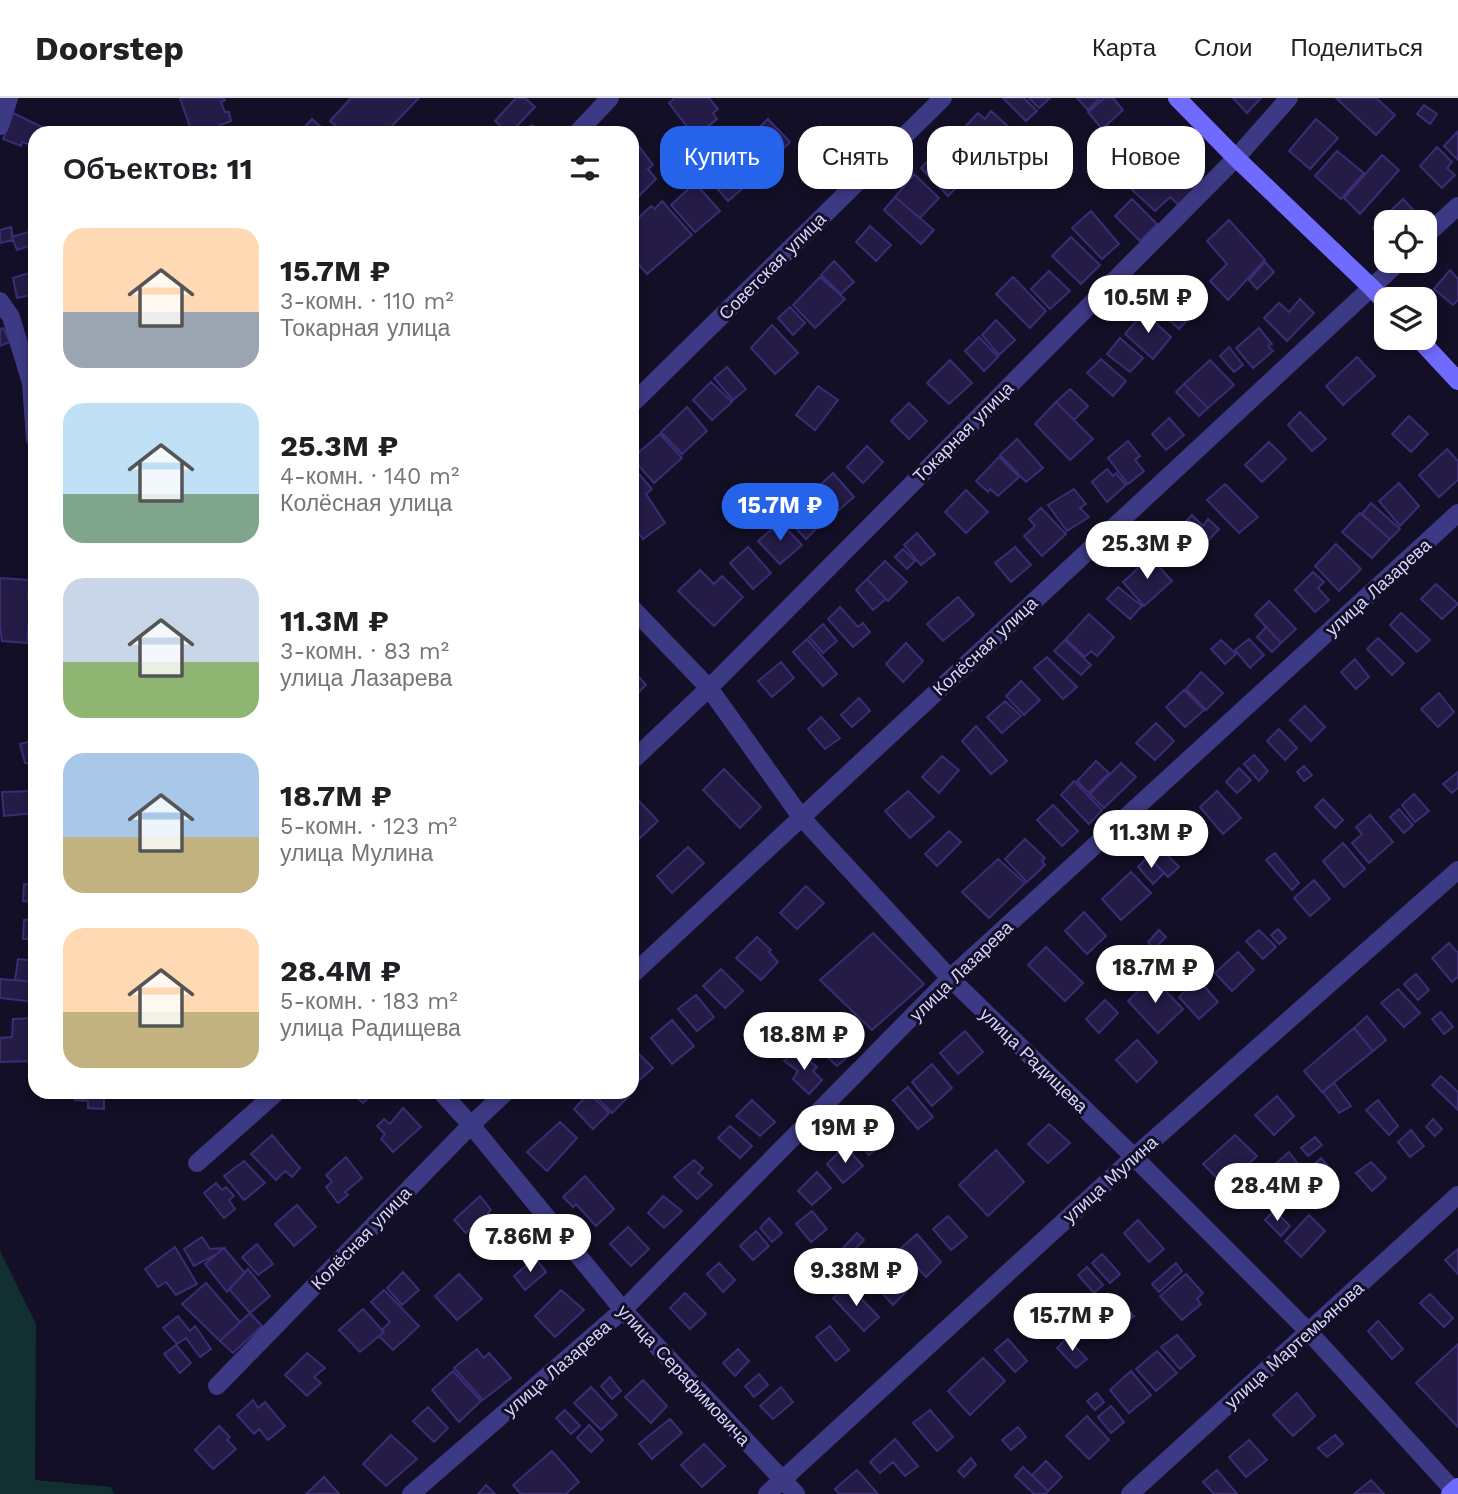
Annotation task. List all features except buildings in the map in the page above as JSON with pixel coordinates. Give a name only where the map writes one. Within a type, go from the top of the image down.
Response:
[{"type":"street","points":[[0,126],[9,98]]},
{"type":"street","points":[[584,126],[610,98]]},
{"type":"street","name":"Советская улица","points":[[639,397],[943,98]]},
{"type":"street","points":[[1177,98],[1372,288]]},
{"type":"street","name":"Токарная улица","points":[[639,754],[709,688],[1236,158],[1289,98]]},
{"type":"street","points":[[1437,225],[1458,206]]},
{"type":"street","name":"Колёсная улица","points":[[639,968],[1388,273]]},
{"type":"street","points":[[0,301],[11,317],[28,373]]},
{"type":"street","points":[[1429,350],[1458,381]]},
{"type":"street","name":"улица Лазарева","points":[[411,1494],[623,1310],[950,978],[1458,513]]},
{"type":"street","name":"улица Радищева","points":[[639,615],[709,688],[801,817],[950,978],[1309,1332],[1455,1491]]},
{"type":"street","name":"улица Мулина","points":[[767,1494],[1134,1157],[1458,870]]},
{"type":"street","points":[[197,1163],[269,1099]]},
{"type":"street","name":"улица Серафимовича","points":[[447,1099],[623,1310],[796,1494]]},
{"type":"street","name":"Колёсная улица","points":[[217,1386],[499,1099]]},
{"type":"street","name":"улица Мартемьянова","points":[[1130,1494],[1458,1195]]},
{"type":"green space","points":[[0,1251],[36,1324],[35,1480],[111,1487],[114,1494],[0,1494]]}]
